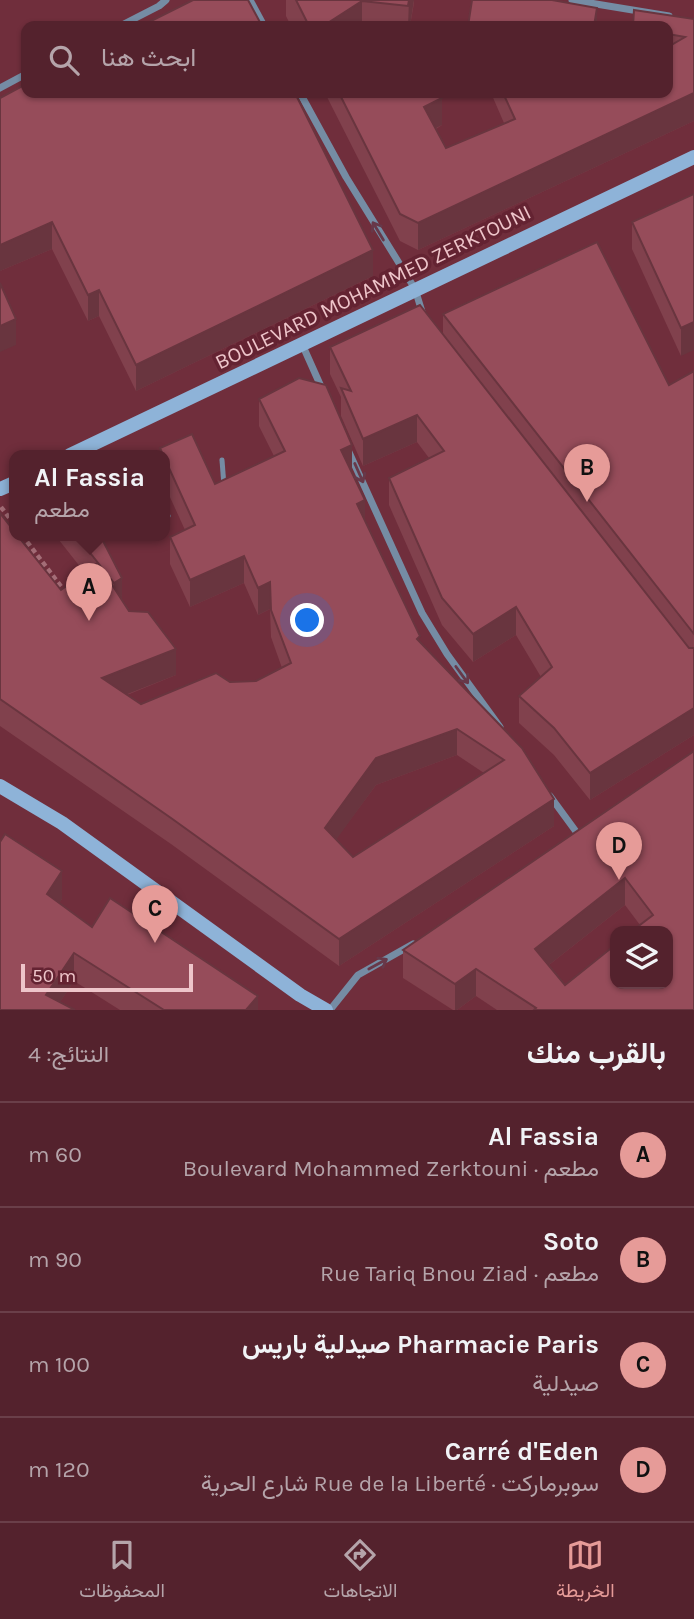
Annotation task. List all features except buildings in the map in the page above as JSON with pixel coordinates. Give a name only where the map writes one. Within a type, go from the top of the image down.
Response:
[{"type":"main road","name":"BOULEVARD MOHAMMED ZERKTOUNI","points":[[80,450],[694,157]]},
{"type":"main road","points":[[0,786],[62,823],[300,995],[328,1010]]},
{"type":"street","points":[[130,21],[166,0]]},
{"type":"street","points":[[250,0],[261,21]]},
{"type":"street","points":[[572,0],[681,18]]},
{"type":"street","points":[[0,88],[21,77]]},
{"type":"street","points":[[303,98],[346,177],[415,289],[427,323]]},
{"type":"street","points":[[302,343],[329,406]]},
{"type":"street","points":[[346,443],[422,613],[447,654],[503,731]]},
{"type":"street","points":[[543,786],[583,841]]},
{"type":"street","points":[[572,848],[594,832]]},
{"type":"street","points":[[328,1010],[358,975],[419,941]]},
{"type":"lane","points":[[222,460],[225,485],[222,492]]},
{"type":"path","points":[[27,541],[68,596]]},
{"type":"place","name":"Soto","points":[[587,502]]},
{"type":"place","name":"Al Fassia","points":[[89,621]]},
{"type":"place","name":"Carré d'Eden","points":[[619,880]]},
{"type":"place","name":"Pharmacie Paris صيدلية باريس","points":[[155,943]]}]
